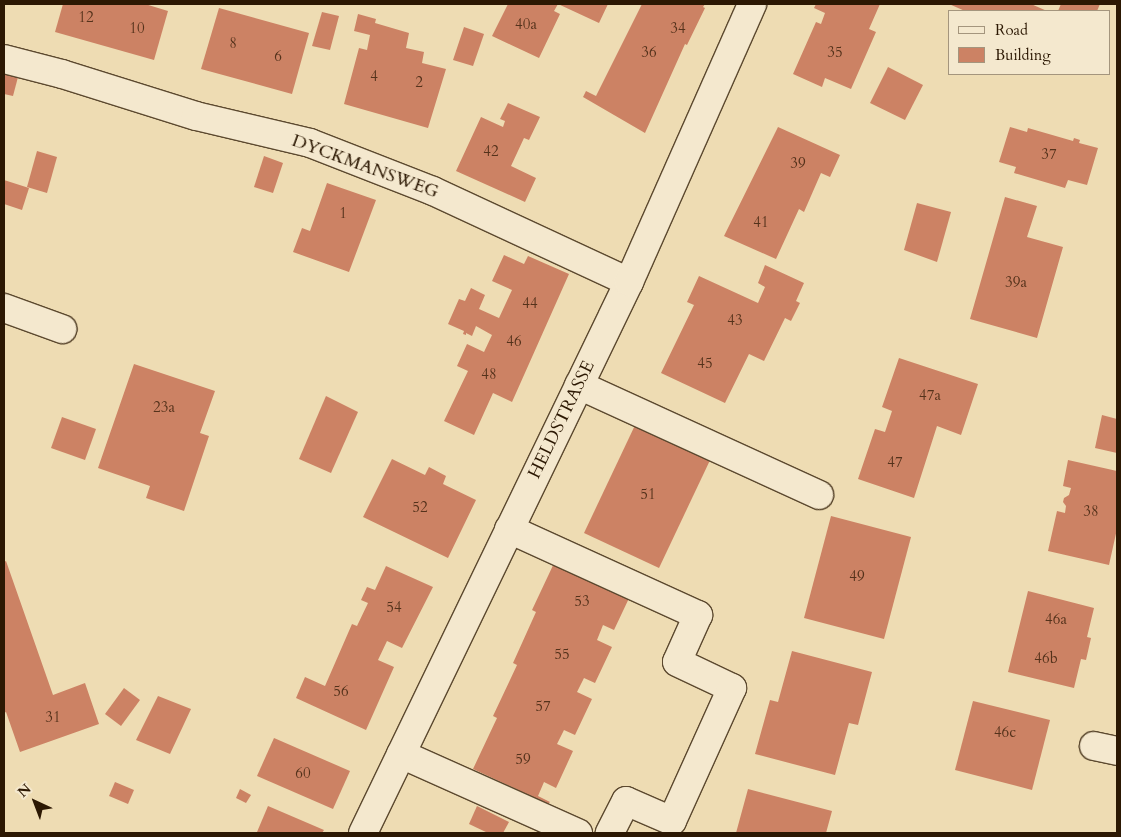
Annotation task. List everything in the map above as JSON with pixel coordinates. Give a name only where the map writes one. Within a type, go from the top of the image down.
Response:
[{"type":"street","name":"HELDSTRASSE","points":[[363,833],[629,282],[752,4]]},
{"type":"street","name":"DYCKMANSWEG","points":[[4,59],[62,74],[196,116],[310,143],[432,191],[629,282]]},
{"type":"street","points":[[4,308],[62,329]]},
{"type":"street","points":[[579,385],[819,495]]},
{"type":"street","points":[[509,529],[698,615],[677,662],[732,688],[672,821],[626,800],[610,833]]},
{"type":"street","points":[[401,754],[578,833]]},
{"type":"building","points":[[63,4],[145,4],[168,11],[154,60],[55,32]]},
{"type":"building","points":[[508,4],[558,4],[554,11],[560,14],[539,58],[492,36]]},
{"type":"building","points":[[558,4],[608,4],[599,23]]},
{"type":"building","points":[[642,4],[705,4],[703,7],[705,8],[687,45],[685,44],[645,133],[583,97],[586,91],[596,96]]},
{"type":"building","points":[[816,4],[880,4],[869,29],[876,32],[851,89],[825,78],[822,87],[793,74],[816,22],[821,24],[825,13],[814,8]]},
{"type":"building","points":[[949,4],[1031,4],[1045,10],[963,10]]},
{"type":"building","points":[[1061,4],[1100,4],[1097,10],[1058,10]]},
{"type":"building","points":[[219,8],[309,33],[292,94],[201,69]]},
{"type":"building","points":[[322,12],[339,16],[330,50],[312,46]]},
{"type":"building","points":[[358,14],[376,19],[375,23],[409,33],[406,48],[424,52],[422,63],[446,69],[428,128],[344,104],[359,48],[367,50],[370,35],[354,31]]},
{"type":"building","points":[[464,27],[484,34],[473,66],[453,60]]},
{"type":"building","points":[[888,67],[923,85],[905,120],[870,103]]},
{"type":"building","points":[[4,73],[18,77],[13,96],[4,94]]},
{"type":"building","points":[[508,103],[540,117],[529,140],[524,138],[511,166],[536,178],[525,202],[456,171],[481,117],[503,127],[505,121],[500,119]]},
{"type":"building","points":[[778,127],[840,155],[830,177],[821,173],[804,212],[799,209],[776,259],[724,236]]},
{"type":"building","points":[[1010,127],[1027,132],[1028,128],[1073,141],[1074,138],[1080,140],[1079,143],[1098,148],[1087,185],[1068,180],[1065,188],[1014,173],[1016,167],[999,162]]},
{"type":"building","points":[[37,151],[57,157],[47,193],[27,187]]},
{"type":"building","points":[[264,156],[283,163],[273,193],[254,187]]},
{"type":"building","points":[[4,180],[29,188],[22,210],[4,204]]},
{"type":"building","points":[[327,183],[376,200],[349,272],[293,252],[302,228],[310,231]]},
{"type":"building","points":[[1005,197],[1037,206],[1027,237],[1063,247],[1037,338],[970,319]]},
{"type":"building","points":[[917,203],[951,212],[937,262],[904,250]]},
{"type":"building","points":[[504,255],[524,264],[528,256],[569,274],[512,402],[493,393],[474,435],[444,421],[468,371],[457,366],[467,344],[484,352],[492,335],[476,326],[472,336],[466,333],[466,335],[463,334],[464,331],[448,324],[459,299],[465,301],[471,288],[485,295],[479,309],[499,318],[512,290],[492,281]]},
{"type":"building","points":[[765,265],[804,283],[796,301],[800,303],[791,321],[785,318],[764,361],[749,354],[725,403],[661,373],[694,305],[687,302],[699,276],[758,303],[765,287],[758,283]]},
{"type":"building","points":[[899,358],[978,384],[961,435],[937,426],[914,498],[858,479],[875,429],[885,432],[892,411],[882,407]]},
{"type":"building","points":[[134,364],[215,391],[200,433],[209,436],[184,511],[146,498],[150,486],[98,468]]},
{"type":"building","points":[[326,396],[358,412],[331,473],[299,459]]},
{"type":"building","points":[[1102,415],[1117,419],[1117,453],[1095,448]]},
{"type":"building","points":[[62,417],[96,429],[85,460],[51,448]]},
{"type":"building","points":[[637,421],[712,456],[659,568],[584,533]]},
{"type":"building","points":[[392,459],[425,475],[429,467],[446,476],[443,484],[476,500],[448,558],[363,517]]},
{"type":"building","points":[[1068,460],[1117,471],[1117,529],[1109,565],[1048,551],[1057,511],[1065,513],[1066,506],[1063,502],[1064,498],[1069,495],[1071,488],[1063,486]]},
{"type":"building","points":[[831,516],[911,537],[884,639],[804,618]]},
{"type":"building","points":[[556,559],[631,594],[614,630],[603,625],[597,640],[612,647],[595,683],[584,678],[577,692],[592,699],[575,735],[564,730],[557,744],[573,751],[556,788],[544,782],[538,796],[550,802],[548,804],[473,769],[497,718],[493,716],[517,665],[513,663],[536,612],[532,610]]},
{"type":"building","points":[[6,561],[53,695],[85,683],[99,724],[20,752],[6,712],[4,713],[4,562]]},
{"type":"building","points":[[386,566],[433,587],[402,648],[387,641],[378,660],[394,667],[366,730],[296,698],[305,677],[325,686],[352,624],[357,626],[368,603],[361,600],[367,587],[375,590]]},
{"type":"building","points":[[1028,591],[1094,608],[1087,637],[1091,638],[1086,660],[1081,659],[1074,688],[1008,672]]},
{"type":"building","points":[[792,651],[872,672],[858,725],[849,723],[835,775],[755,754],[770,700],[778,702]]},
{"type":"building","points":[[124,688],[140,700],[121,726],[105,714]]},
{"type":"building","points":[[158,696],[191,709],[170,754],[136,740]]},
{"type":"building","points":[[973,701],[1050,720],[1032,790],[955,770]]},
{"type":"building","points":[[274,738],[350,771],[333,809],[257,776]]},
{"type":"building","points":[[115,782],[134,790],[128,804],[109,796]]},
{"type":"building","points":[[240,789],[251,795],[246,803],[236,798]]},
{"type":"building","points":[[748,789],[832,811],[826,833],[736,833]]},
{"type":"building","points":[[268,806],[324,830],[322,833],[257,832]]},
{"type":"building","points":[[477,806],[509,822],[503,833],[488,833],[469,824]]}]
